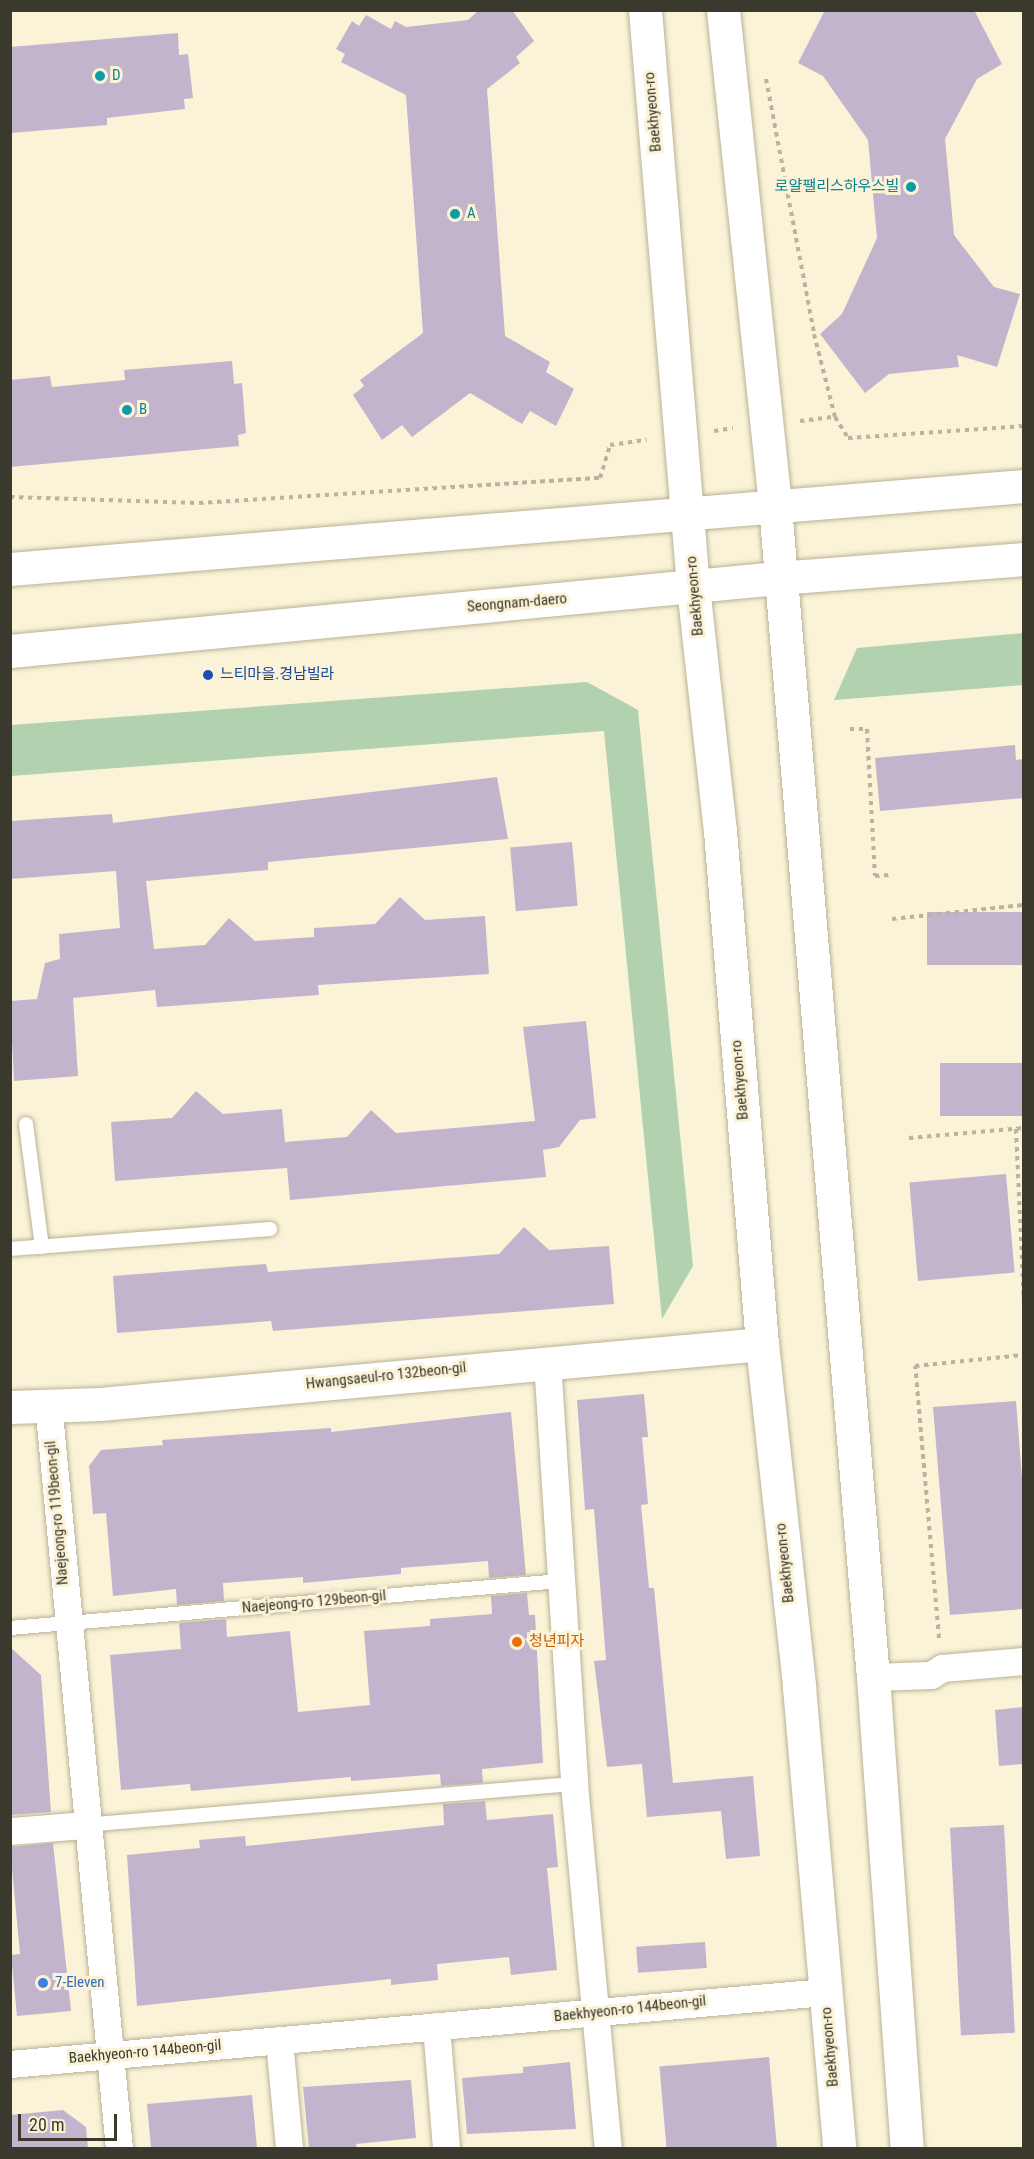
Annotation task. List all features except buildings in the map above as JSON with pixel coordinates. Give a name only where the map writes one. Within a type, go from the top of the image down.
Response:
[{"type":"main road","name":"Baekhyeon-ro","points":[[645,10],[693,587],[720,831],[762,1344],[799,1687],[839,2148]]},
{"type":"main road","points":[[723,10],[775,506],[778,578],[873,1677],[907,2148]]},
{"type":"main road","points":[[10,569],[1023,486]]},
{"type":"main road","name":"Seongnam-daero","points":[[10,651],[778,578],[1023,559]]},
{"type":"main road","name":"Hwangsaeul-ro 132beon-gil","points":[[10,1407],[48,1403],[100,1404],[547,1360],[762,1344]]},
{"type":"street","points":[[547,1360],[574,1784],[608,2148]]},
{"type":"street","name":"Naejeong-ro 119beon-gil","points":[[48,1403],[85,1824],[112,2055],[119,2148]]},
{"type":"street","points":[[873,1677],[930,1675],[942,1668],[1023,1661]]},
{"type":"street","points":[[10,1831],[85,1824]]},
{"type":"street","name":"Baekhyeon-ro 144beon-gil","points":[[10,2064],[595,2013],[780,1993],[825,1992]]},
{"type":"street","points":[[436,2026],[446,2148]]},
{"type":"street","points":[[279,2040],[288,2148]]},
{"type":"lane","points":[[26,1124],[42,1247]]},
{"type":"lane","points":[[10,1249],[270,1229]]},
{"type":"lane","name":"Naejeong-ro 129beon-gil","points":[[67,1623],[560,1581]]},
{"type":"lane","points":[[10,1628],[67,1623]]},
{"type":"lane","points":[[85,1824],[574,1784]]},
{"type":"path","points":[[764,68],[814,334],[835,417],[848,438],[1023,426]]},
{"type":"path","points":[[10,496],[198,503],[600,478],[610,445],[835,417]]},
{"type":"path","points":[[850,729],[867,729],[875,876],[890,875]]},
{"type":"path","points":[[892,918],[1023,905]]},
{"type":"path","points":[[1016,1128],[1023,1306]]},
{"type":"path","points":[[909,1138],[1023,1128]]},
{"type":"path","points":[[942,1668],[915,1366],[1023,1354]]},
{"type":"green space","points":[[1023,633],[1023,685],[834,700],[857,648]]},
{"type":"green space","points":[[587,682],[638,710],[693,1266],[662,1319],[604,731],[11,776],[11,725]]},
{"type":"place","name":"D","points":[[100,76]]},
{"type":"place","name":"로얄팰리스하우스빌","points":[[911,187]]},
{"type":"place","name":"A","points":[[455,214]]},
{"type":"place","name":"B","points":[[127,410]]},
{"type":"place","name":"느티마을.경남빌라","points":[[208,675]]},
{"type":"place","name":"청년피자","points":[[517,1642]]},
{"type":"place","name":"7-Eleven","points":[[43,1983]]}]
